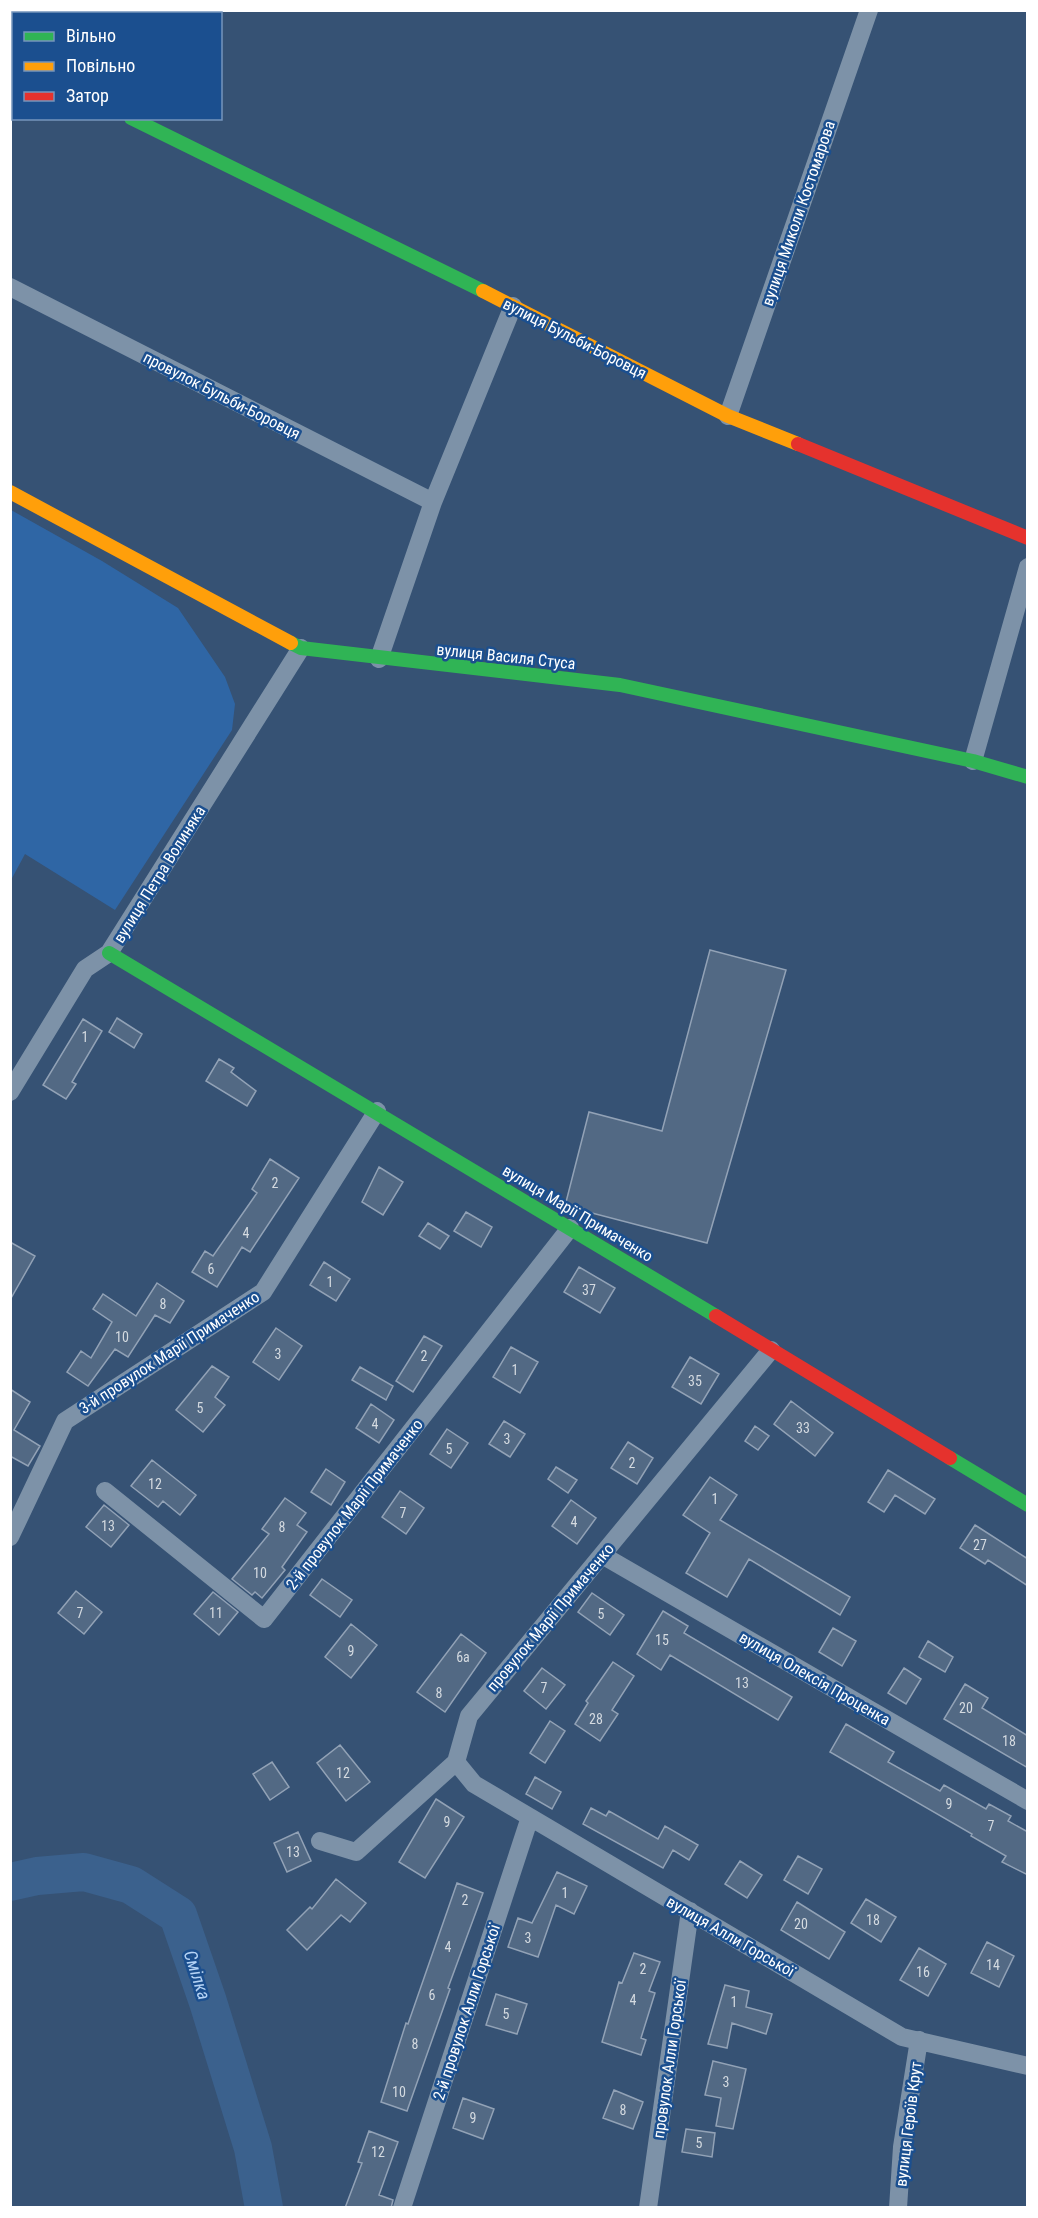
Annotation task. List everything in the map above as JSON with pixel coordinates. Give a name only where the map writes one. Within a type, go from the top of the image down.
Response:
[{"type":"street","name":"вулиця Миколи Костомарова","points":[[728,416],[869,10]]},
{"type":"street","name":"вулиця Бульби-Боровця","points":[[135,120],[513,306],[728,416],[1028,538]]},
{"type":"street","name":"провулок Бульби-Боровця","points":[[10,287],[433,502]]},
{"type":"street","points":[[379,659],[433,502],[513,306]]},
{"type":"street","name":"вулиця Василя Стуса","points":[[10,492],[301,648],[379,659],[620,685],[973,761],[1028,777]]},
{"type":"street","points":[[973,761],[1028,567]]},
{"type":"street","name":"вулиця Петра Волиняка","points":[[10,1092],[85,969],[109,953],[301,648]]},
{"type":"street","name":"вулиця Марії Примаченко","points":[[109,953],[377,1111],[1028,1505]]},
{"type":"street","name":"3-й провулок Марії Примаченко","points":[[10,1537],[65,1421],[263,1292],[377,1111]]},
{"type":"street","name":"2-й провулок Марії Примаченко","points":[[105,1491],[264,1619],[570,1228]]},
{"type":"street","name":"провулок Марії Примаченко","points":[[456,1762],[469,1716],[771,1350]]},
{"type":"street","name":"вулиця Олексія Проценка","points":[[602,1555],[1028,1801]]},
{"type":"street","points":[[320,1842],[356,1852],[456,1762]]},
{"type":"street","name":"вулиця Алли Горської","points":[[456,1762],[474,1784],[902,2037],[1028,2066]]},
{"type":"street","name":"2-й провулок Алли Горської","points":[[402,2208],[530,1817]]},
{"type":"street","name":"провулок Алли Горської","points":[[648,2208],[690,1911]]},
{"type":"street","name":"вулиця Героїв Крут","points":[[898,2208],[902,2147],[919,2040]]},
{"type":"shaded area","points":[[11,510],[102,561],[178,608],[225,677],[235,704],[232,730],[115,910],[25,854],[11,880]]},
{"type":"building","points":[[710,950],[786,970],[707,1243],[565,1206],[589,1112],[662,1131]]},
{"type":"building","points":[[117,1018],[142,1034],[134,1048],[109,1032]]},
{"type":"building","points":[[83,1019],[102,1031],[72,1082],[76,1084],[66,1099],[43,1085]]},
{"type":"building","points":[[219,1059],[234,1068],[231,1072],[256,1091],[247,1106],[206,1081]]},
{"type":"building","points":[[270,1159],[299,1178],[250,1252],[242,1247],[217,1287],[192,1272],[205,1251],[213,1256],[257,1193],[252,1189]]},
{"type":"building","points":[[379,1167],[403,1182],[383,1215],[362,1202]]},
{"type":"building","points":[[466,1212],[492,1227],[481,1247],[454,1231]]},
{"type":"building","points":[[428,1223],[449,1236],[440,1249],[419,1236]]},
{"type":"building","points":[[10,1242],[35,1256],[10,1300]]},
{"type":"building","points":[[324,1262],[350,1279],[336,1301],[310,1285]]},
{"type":"building","points":[[579,1267],[615,1288],[600,1313],[564,1292]]},
{"type":"building","points":[[157,1283],[184,1301],[170,1323],[155,1315],[128,1357],[115,1349],[88,1386],[67,1372],[81,1351],[91,1358],[112,1322],[93,1309],[103,1294],[136,1316]]},
{"type":"building","points":[[276,1328],[302,1346],[279,1380],[253,1362]]},
{"type":"building","points":[[424,1336],[442,1346],[413,1392],[396,1381]]},
{"type":"building","points":[[511,1347],[538,1362],[520,1393],[493,1377]]},
{"type":"building","points":[[690,1357],[719,1374],[701,1404],[672,1387]]},
{"type":"building","points":[[212,1366],[229,1377],[215,1397],[225,1405],[203,1432],[176,1410]]},
{"type":"building","points":[[360,1367],[393,1386],[386,1400],[352,1380]]},
{"type":"building","points":[[10,1389],[30,1402],[14,1430],[40,1446],[28,1466],[10,1456]]},
{"type":"building","points":[[791,1401],[833,1433],[815,1456],[774,1424]]},
{"type":"building","points":[[371,1404],[394,1420],[379,1443],[356,1428]]},
{"type":"building","points":[[504,1421],[525,1434],[510,1457],[489,1444]]},
{"type":"building","points":[[755,1426],[769,1436],[758,1450],[745,1441]]},
{"type":"building","points":[[447,1429],[468,1443],[451,1468],[430,1454]]},
{"type":"building","points":[[628,1442],[653,1458],[637,1484],[611,1468]]},
{"type":"building","points":[[152,1460],[196,1495],[180,1515],[163,1501],[158,1507],[131,1486]]},
{"type":"building","points":[[556,1467],[577,1480],[568,1493],[548,1479]]},
{"type":"building","points":[[326,1469],[345,1482],[331,1505],[311,1492]]},
{"type":"building","points":[[888,1470],[935,1499],[925,1514],[895,1495],[884,1512],[868,1502]]},
{"type":"building","points":[[710,1477],[737,1495],[720,1520],[850,1597],[840,1615],[749,1559],[727,1597],[686,1573],[710,1533],[683,1515]]},
{"type":"building","points":[[400,1491],[424,1508],[406,1534],[382,1517]]},
{"type":"building","points":[[285,1498],[306,1513],[297,1525],[307,1532],[282,1567],[285,1570],[262,1598],[255,1592],[252,1595],[232,1579],[269,1534],[262,1529]]},
{"type":"building","points":[[571,1500],[596,1518],[577,1544],[552,1526]]},
{"type":"building","points":[[104,1505],[129,1525],[111,1547],[86,1527]]},
{"type":"building","points":[[975,1525],[1028,1559],[1028,1586],[988,1560],[985,1564],[960,1548]]},
{"type":"building","points":[[322,1579],[352,1600],[340,1617],[310,1595]]},
{"type":"building","points":[[76,1591],[102,1612],[84,1634],[58,1613]]},
{"type":"building","points":[[213,1592],[238,1612],[219,1635],[194,1614]]},
{"type":"building","points":[[592,1593],[624,1615],[610,1635],[578,1612]]},
{"type":"building","points":[[663,1611],[688,1626],[684,1633],[792,1697],[778,1720],[670,1655],[661,1670],[637,1654]]},
{"type":"building","points":[[351,1624],[377,1645],[351,1678],[325,1657]]},
{"type":"building","points":[[833,1628],[856,1641],[842,1666],[819,1652]]},
{"type":"building","points":[[461,1634],[486,1653],[445,1712],[417,1692]]},
{"type":"building","points":[[928,1641],[953,1657],[945,1672],[919,1657]]},
{"type":"building","points":[[613,1662],[634,1676],[612,1710],[618,1714],[600,1741],[575,1724],[588,1703],[586,1701]]},
{"type":"building","points":[[542,1668],[565,1685],[546,1709],[524,1691]]},
{"type":"building","points":[[904,1668],[921,1679],[906,1704],[888,1693]]},
{"type":"building","points":[[965,1684],[988,1698],[982,1708],[1028,1736],[1028,1768],[944,1719]]},
{"type":"building","points":[[550,1721],[565,1731],[545,1763],[530,1753]]},
{"type":"building","points":[[846,1724],[894,1752],[888,1762],[940,1791],[944,1785],[986,1809],[989,1804],[1011,1816],[1008,1821],[1028,1832],[1028,1875],[1002,1862],[1006,1856],[971,1836],[972,1834],[830,1752]]},
{"type":"building","points":[[340,1745],[370,1782],[346,1801],[317,1763]]},
{"type":"building","points":[[272,1762],[289,1787],[270,1800],[253,1774]]},
{"type":"building","points":[[535,1777],[561,1792],[552,1809],[526,1794]]},
{"type":"building","points":[[436,1799],[464,1817],[425,1878],[399,1862]]},
{"type":"building","points":[[591,1808],[606,1816],[609,1811],[658,1839],[665,1826],[698,1845],[689,1860],[673,1850],[663,1868],[583,1824]]},
{"type":"building","points":[[298,1832],[311,1861],[287,1872],[274,1843]]},
{"type":"building","points":[[798,1856],[822,1869],[808,1894],[784,1880]]},
{"type":"building","points":[[740,1861],[762,1875],[747,1898],[725,1884]]},
{"type":"building","points":[[557,1872],[587,1886],[574,1914],[556,1905],[538,1957],[508,1947],[518,1918],[532,1923]]},
{"type":"building","points":[[336,1879],[366,1903],[350,1922],[341,1915],[307,1950],[287,1930],[310,1907],[312,1909]]},
{"type":"building","points":[[457,1883],[483,1893],[407,2111],[381,2102],[406,2023],[408,2024]]},
{"type":"building","points":[[866,1899],[896,1917],[881,1942],[851,1923]]},
{"type":"building","points":[[797,1902],[845,1932],[829,1959],[781,1930]]},
{"type":"building","points":[[987,1942],[1014,1956],[999,1987],[971,1973]]},
{"type":"building","points":[[919,1948],[946,1964],[928,1996],[900,1980]]},
{"type":"building","points":[[634,1953],[660,1962],[649,1991],[655,1993],[641,2038],[646,2040],[641,2055],[602,2042],[619,1982],[622,1983]]},
{"type":"building","points":[[725,1985],[749,1991],[746,2007],[772,2014],[766,2034],[732,2023],[727,2048],[708,2044]]},
{"type":"building","points":[[496,1994],[527,2004],[517,2034],[486,2025]]},
{"type":"building","points":[[713,2061],[746,2069],[733,2129],[716,2126],[721,2098],[705,2095]]},
{"type":"building","points":[[614,2090],[643,2102],[633,2129],[603,2118]]},
{"type":"building","points":[[463,2098],[494,2109],[483,2139],[453,2128]]},
{"type":"building","points":[[686,2129],[715,2133],[712,2157],[682,2152]]},
{"type":"building","points":[[369,2131],[398,2142],[379,2195],[393,2200],[391,2208],[345,2208],[362,2163],[358,2162]]},
{"type":"waterway","name":"Смілка","points":[[10,1882],[37,1876],[84,1872],[131,1885],[178,1915],[208,2002],[253,2148],[264,2208]]},
{"type":"traffic: fast","points":[[135,120],[483,291]]},
{"type":"traffic: fast","points":[[291,643],[301,648],[620,685],[973,761],[1028,777]]},
{"type":"traffic: fast","points":[[109,953],[716,1316]]},
{"type":"traffic: fast","points":[[950,1458],[1028,1505]]},
{"type":"traffic: slow","points":[[483,291],[728,416],[798,444]]},
{"type":"traffic: slow","points":[[10,492],[291,643]]},
{"type":"traffic: jam","points":[[798,444],[1028,538]]},
{"type":"traffic: jam","points":[[716,1316],[950,1458]]}]
